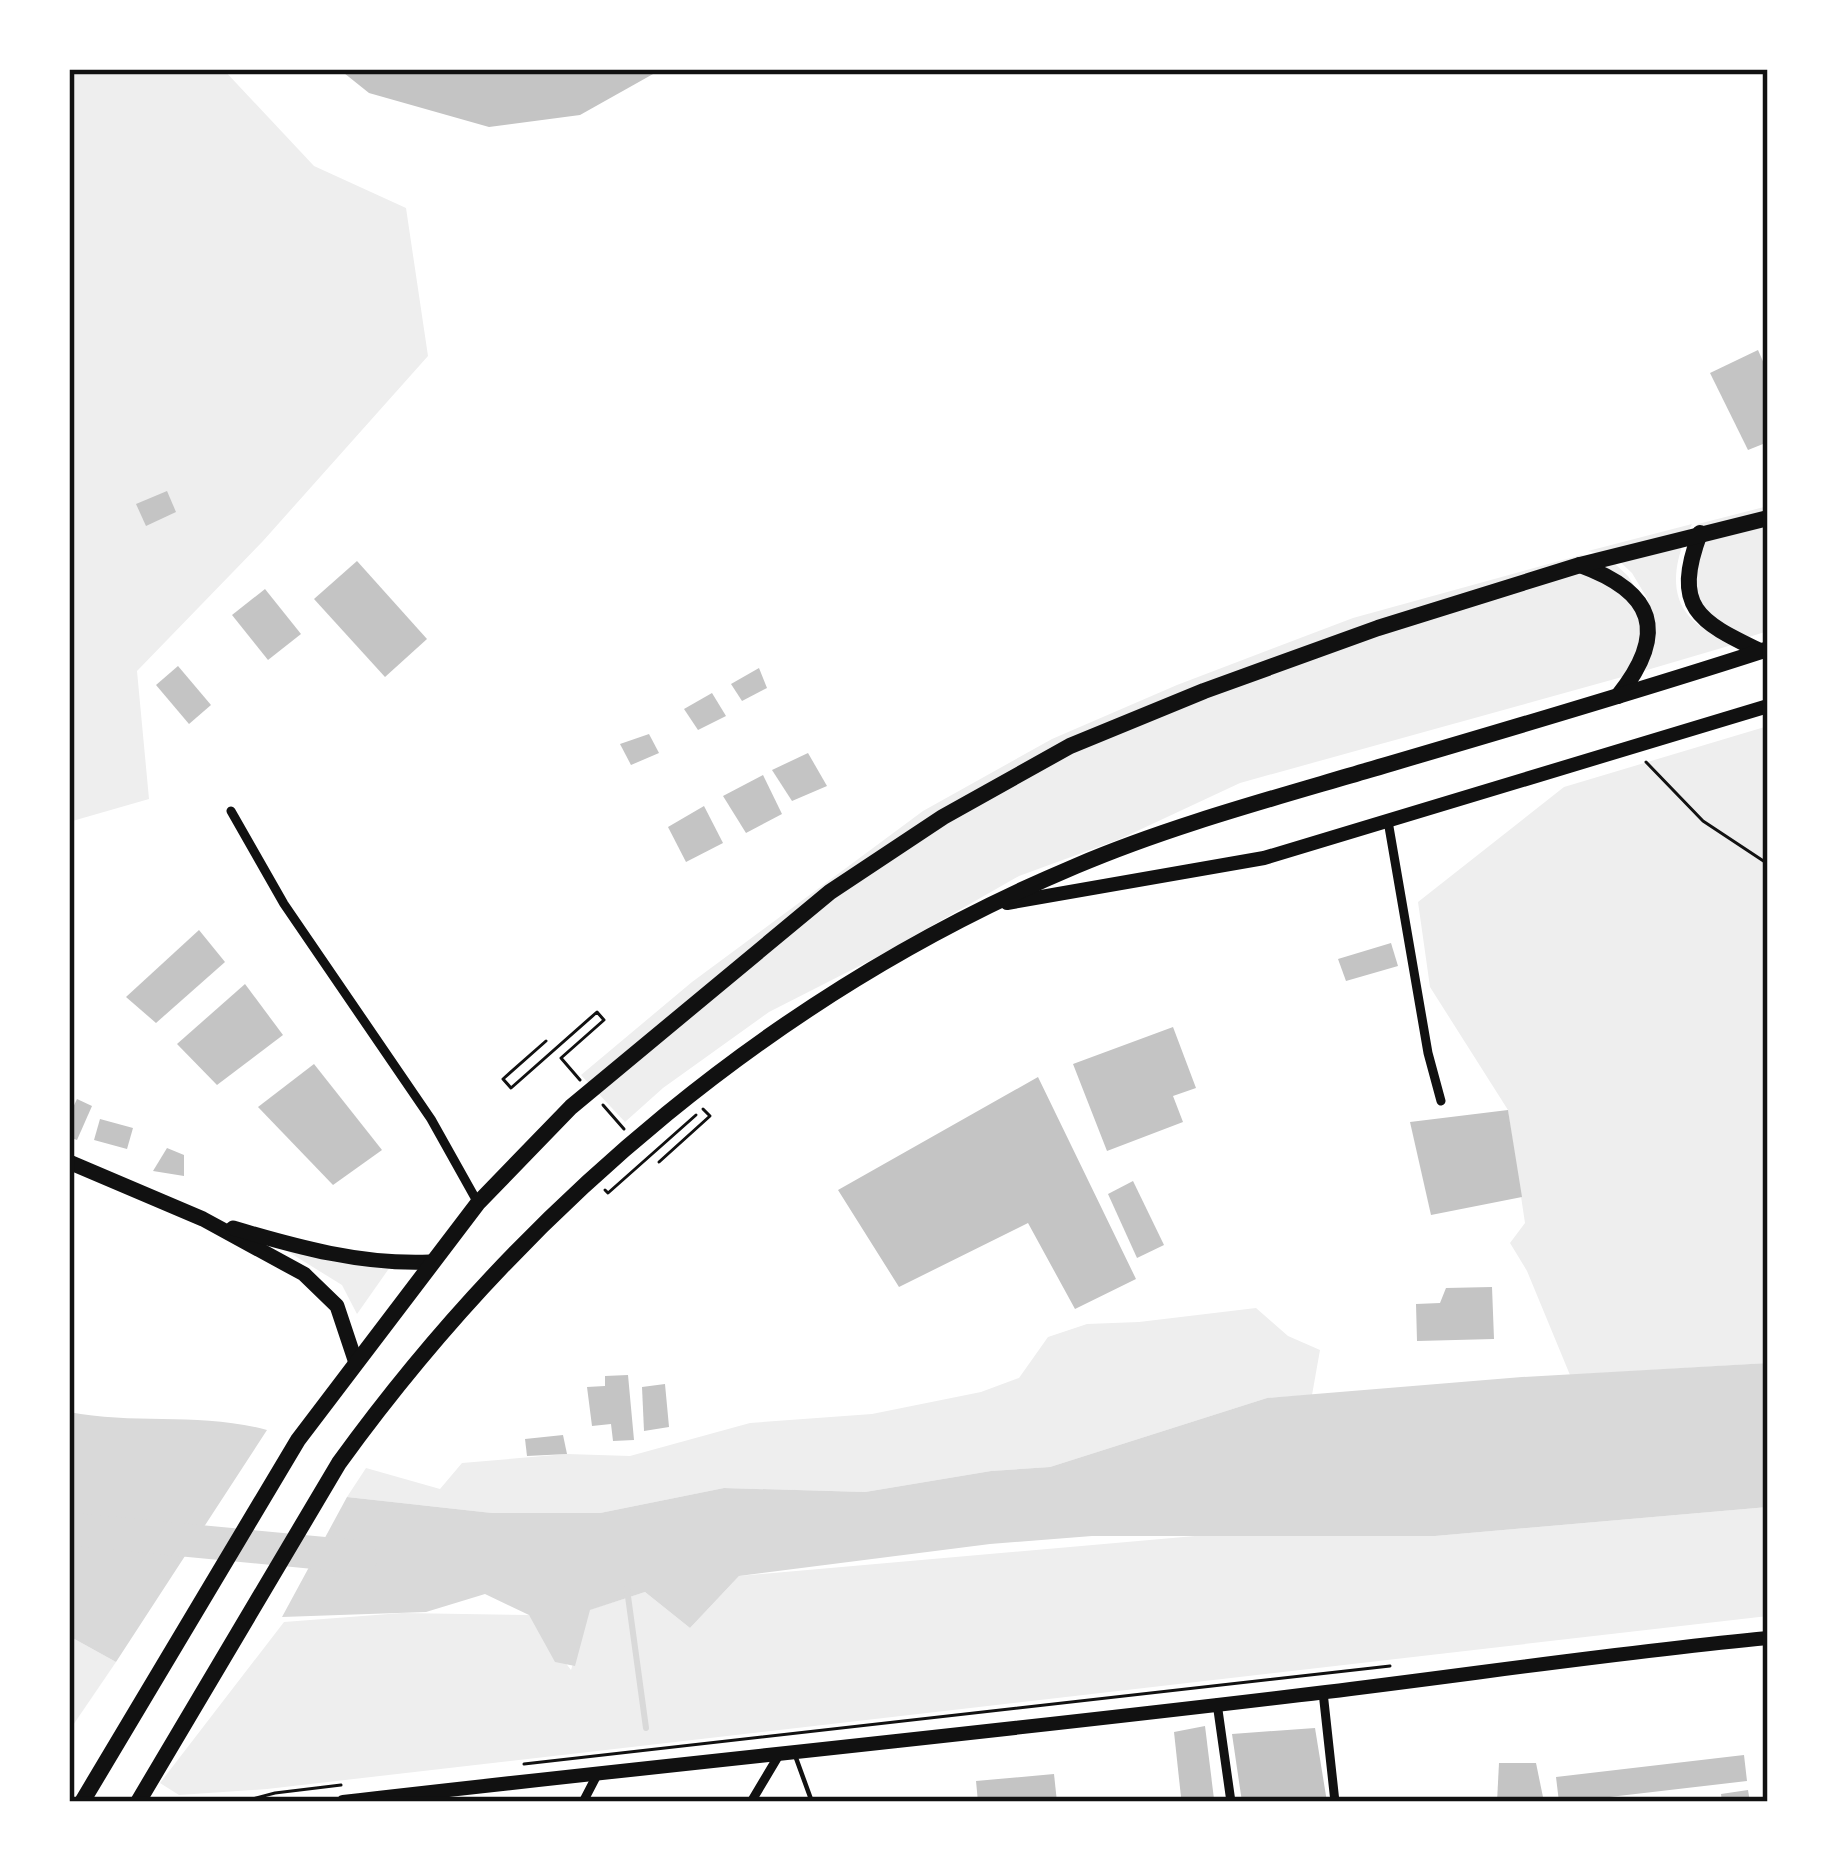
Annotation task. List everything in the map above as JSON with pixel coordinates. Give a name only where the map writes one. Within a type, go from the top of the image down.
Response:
[{"type":"highway","points":[[82,1802],[298,1440],[478,1203],[571,1108],[830,892],[943,817],[1070,746],[1204,692],[1378,628],[1580,565],[1768,518]]},
{"type":"highway","points":[[1700,533],[1688,580],[1692,602],[1711,627],[1764,650]]},
{"type":"highway","points":[[1580,565],[1630,590],[1648,617],[1644,657],[1618,696]]},
{"type":"highway","points":[[138,1802],[339,1463],[374,1415],[500,1267],[565,1200],[657,1120],[767,1036],[990,906],[1132,844],[1764,650]]},
{"type":"main road","points":[[990,906],[1222,868],[1768,706]]},
{"type":"main road","points":[[69,1162],[203,1219],[304,1274],[325,1290],[347,1330],[356,1363]]},
{"type":"main road","points":[[203,1219],[352,1258],[398,1264],[430,1262]]},
{"type":"main road","points":[[343,1802],[596,1777],[1768,1638]]},
{"type":"street","points":[[231,811],[294,919],[431,1119],[478,1203]]},
{"type":"street","points":[[1388,820],[1428,1053],[1441,1101]]},
{"type":"street","points":[[1323,1692],[1335,1802]]},
{"type":"street","points":[[1217,1703],[1231,1802]]},
{"type":"street","points":[[751,1802],[787,1754]]},
{"type":"street","points":[[583,1802],[596,1777]]},
{"type":"lane","points":[[787,1754],[812,1802]]},
{"type":"path","points":[[1633,746],[1703,821],[1768,864]]},
{"type":"path","points":[[508,1766],[1395,1666]]},
{"type":"path","points":[[241,1802],[275,1792],[345,1784]]},
{"type":"shaded area","points":[[69,69],[223,69],[314,166],[406,208],[428,356],[263,541],[137,671],[149,799],[69,822]]},
{"type":"shaded area","points":[[1768,506],[1768,631],[1749,637],[1722,632],[1686,582],[1683,571],[1689,544],[1698,524]]},
{"type":"shaded area","points":[[1692,524],[1677,565],[1680,600],[1700,626],[1742,642],[1630,675],[1652,624],[1647,598],[1616,558],[1588,551]]},
{"type":"shaded area","points":[[1581,555],[1613,562],[1644,601],[1642,649],[1622,677],[1240,783],[1120,839],[1019,876],[769,1012],[663,1088],[625,1122],[581,1075],[692,982],[923,811],[1052,739],[1353,618]]},
{"type":"shaded area","points":[[1768,726],[1768,1363],[1570,1375],[1527,1271],[1510,1243],[1525,1223],[1508,1110],[1430,987],[1418,902],[1564,787]]},
{"type":"shaded area","points":[[266,1238],[335,1262],[390,1267],[357,1314],[342,1285]]},
{"type":"shaded area","points":[[1256,1308],[1288,1336],[1320,1350],[1312,1395],[1267,1398],[1050,1467],[991,1471],[865,1492],[724,1488],[600,1513],[492,1513],[347,1497],[366,1468],[440,1489],[462,1463],[567,1454],[630,1456],[750,1423],[872,1414],[981,1392],[1019,1378],[1048,1337],[1087,1324]]},
{"type":"shaded area","points":[[1768,1363],[1768,1507],[1435,1536],[1092,1536],[739,1576],[690,1628],[645,1592],[590,1610],[575,1666],[555,1662],[529,1615],[485,1594],[426,1612],[282,1617],[347,1497],[492,1513],[600,1513],[724,1488],[865,1492],[991,1471],[1050,1467],[1267,1398]]},
{"type":"shaded area","points":[[69,1412],[218,1421],[267,1430],[116,1662],[69,1636]]},
{"type":"shaded area","points":[[1768,1507],[1768,1616],[267,1789],[179,1795],[160,1783],[284,1622],[402,1613],[529,1615],[571,1670],[589,1610],[645,1592],[690,1628],[739,1576],[1195,1536],[1435,1536]]},
{"type":"shaded area","points":[[69,1636],[116,1662],[69,1731]]},
{"type":"building","points":[[339,69],[662,69],[580,115],[489,127],[369,93]]},
{"type":"building","points":[[1758,350],[1768,373],[1768,442],[1748,450],[1710,373]]},
{"type":"building","points":[[167,491],[176,512],[146,526],[136,504]]},
{"type":"building","points":[[357,561],[427,639],[385,677],[314,599]]},
{"type":"building","points":[[265,589],[301,634],[268,660],[232,615]]},
{"type":"building","points":[[178,666],[211,705],[189,724],[156,685]]},
{"type":"building","points":[[759,668],[767,688],[742,701],[731,684]]},
{"type":"building","points":[[712,693],[726,716],[698,730],[684,709]]},
{"type":"building","points":[[649,734],[659,753],[631,765],[620,744]]},
{"type":"building","points":[[808,753],[827,786],[792,801],[772,770]]},
{"type":"building","points":[[763,775],[782,814],[746,833],[723,796]]},
{"type":"building","points":[[704,806],[723,843],[686,862],[668,827]]},
{"type":"building","points":[[199,930],[225,962],[156,1023],[126,997]]},
{"type":"building","points":[[1391,943],[1398,966],[1346,981],[1338,959]]},
{"type":"building","points":[[245,984],[283,1035],[217,1085],[177,1044]]},
{"type":"building","points":[[1173,1027],[1196,1088],[1173,1096],[1183,1122],[1107,1151],[1073,1064]]},
{"type":"building","points":[[314,1064],[382,1150],[333,1185],[258,1107]]},
{"type":"building","points":[[1038,1077],[1136,1279],[1075,1309],[1028,1223],[899,1287],[838,1190]]},
{"type":"building","points":[[77,1099],[92,1106],[77,1140],[69,1137],[69,1116]]},
{"type":"building","points":[[1508,1110],[1522,1197],[1431,1215],[1410,1122]]},
{"type":"building","points":[[100,1119],[133,1128],[127,1149],[94,1140]]},
{"type":"building","points":[[167,1148],[184,1155],[184,1176],[153,1171]]},
{"type":"building","points":[[1133,1181],[1164,1245],[1137,1258],[1108,1194]]},
{"type":"building","points":[[1492,1287],[1494,1339],[1417,1341],[1416,1304],[1440,1303],[1446,1288]]},
{"type":"building","points":[[628,1375],[634,1440],[613,1441],[611,1424],[592,1426],[587,1387],[605,1386],[605,1376]]},
{"type":"building","points":[[665,1384],[669,1427],[644,1431],[642,1387]]},
{"type":"building","points":[[563,1435],[567,1454],[527,1456],[525,1439]]},
{"type":"building","points":[[1205,1726],[1214,1799],[1181,1797],[1174,1732]]},
{"type":"building","points":[[1315,1728],[1327,1802],[1242,1802],[1232,1734]]},
{"type":"building","points":[[1744,1755],[1747,1781],[1601,1798],[1601,1802],[1559,1802],[1556,1777]]},
{"type":"building","points":[[1499,1763],[1536,1763],[1544,1802],[1497,1802]]},
{"type":"building","points":[[1054,1774],[1057,1802],[978,1802],[976,1781]]},
{"type":"building","points":[[1748,1790],[1750,1802],[1722,1802],[1721,1794]]},
{"type":"waterway","points":[[69,1529],[361,1557]]},
{"type":"waterway","points":[[627,1589],[646,1728]]}]
